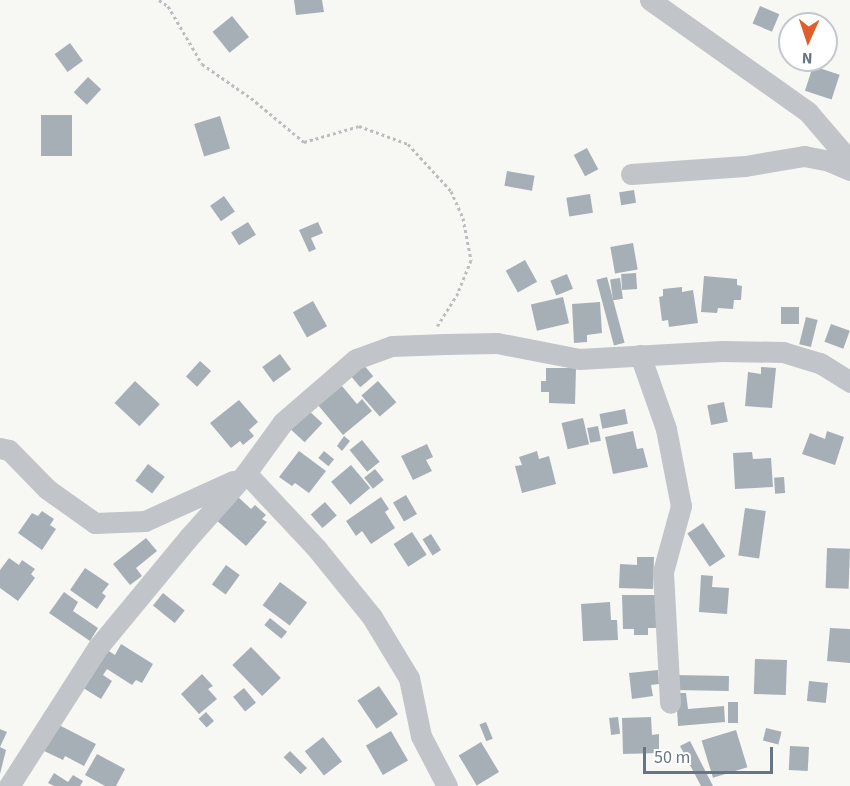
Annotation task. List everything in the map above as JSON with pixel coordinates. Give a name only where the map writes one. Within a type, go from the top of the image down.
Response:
[{"type":"street","points":[[650,0],[808,112],[850,160]]},
{"type":"street","points":[[631,174],[745,166],[804,156],[829,161],[850,170]]},
{"type":"street","points":[[9,786],[98,647],[244,475],[283,422],[356,359],[392,346],[497,343],[579,359],[640,355],[783,352],[820,363],[850,382]]},
{"type":"street","points":[[640,355],[666,429],[681,506],[663,572],[670,703]]},
{"type":"street","points":[[0,448],[9,450],[47,489],[95,523],[144,521],[244,475]]},
{"type":"street","points":[[244,475],[318,549],[372,617],[409,678],[421,736],[447,786]]},
{"type":"path","points":[[159,0],[168,6],[202,64],[251,98],[304,142],[359,126],[408,144],[451,191],[463,218],[471,260],[458,293],[424,345]]},
{"type":"building","points":[[294,0],[322,0],[324,12],[296,15]]},
{"type":"building","points":[[760,6],[778,14],[772,32],[753,23]]},
{"type":"building","points":[[232,16],[249,37],[230,53],[213,32]]},
{"type":"building","points":[[70,43],[83,61],[68,72],[55,54]]},
{"type":"building","points":[[811,72],[831,72],[840,75],[832,99],[805,91]]},
{"type":"building","points":[[88,77],[101,89],[87,105],[74,92]]},
{"type":"building","points":[[41,115],[72,115],[72,156],[41,156]]},
{"type":"building","points":[[220,116],[230,149],[204,156],[194,124]]},
{"type":"building","points":[[587,148],[598,169],[585,176],[574,155]]},
{"type":"building","points":[[507,171],[535,176],[532,191],[504,186]]},
{"type":"building","points":[[634,190],[636,203],[621,205],[619,192]]},
{"type":"building","points":[[590,194],[593,213],[569,217],[566,198]]},
{"type":"building","points":[[224,196],[235,212],[221,221],[210,206]]},
{"type":"building","points":[[248,222],[256,235],[239,245],[231,233]]},
{"type":"building","points":[[318,222],[323,233],[311,238],[316,249],[309,252],[299,230]]},
{"type":"building","points":[[633,243],[638,270],[615,274],[610,247]]},
{"type":"building","points":[[525,260],[537,282],[518,293],[506,271]]},
{"type":"building","points":[[636,273],[637,289],[622,290],[621,274]]},
{"type":"building","points":[[567,274],[573,289],[556,296],[550,281]]},
{"type":"building","points":[[704,276],[737,279],[737,285],[742,286],[741,300],[734,300],[733,309],[718,308],[717,313],[701,312]]},
{"type":"building","points":[[607,277],[625,343],[614,346],[596,280]]},
{"type":"building","points":[[620,278],[623,299],[613,300],[610,279]]},
{"type":"building","points":[[682,287],[682,292],[693,290],[698,323],[669,327],[668,320],[662,321],[659,297],[663,296],[663,289]]},
{"type":"building","points":[[563,297],[569,323],[537,331],[531,304]]},
{"type":"building","points":[[313,301],[327,326],[307,338],[293,312]]},
{"type":"building","points":[[600,302],[602,333],[587,335],[587,342],[574,343],[572,304]]},
{"type":"building","points":[[781,307],[799,307],[799,324],[781,324]]},
{"type":"building","points":[[806,317],[818,320],[811,347],[799,344]]},
{"type":"building","points":[[831,324],[850,331],[843,349],[825,342]]},
{"type":"building","points":[[280,354],[291,369],[273,382],[262,367]]},
{"type":"building","points":[[200,361],[211,371],[197,387],[186,377]]},
{"type":"building","points":[[363,364],[373,376],[360,387],[350,375]]},
{"type":"building","points":[[761,367],[776,368],[772,408],[745,406],[748,372],[761,374]]},
{"type":"building","points":[[546,368],[576,368],[575,404],[549,403],[549,392],[541,392],[541,381],[546,381]]},
{"type":"building","points":[[135,381],[160,404],[139,426],[115,403]]},
{"type":"building","points":[[378,381],[396,402],[380,417],[361,395]]},
{"type":"building","points":[[342,386],[357,404],[362,399],[372,411],[343,435],[318,405]]},
{"type":"building","points":[[239,400],[258,422],[249,430],[254,436],[243,445],[240,441],[231,448],[210,423]]},
{"type":"building","points":[[724,402],[728,422],[711,425],[707,405]]},
{"type":"building","points":[[307,409],[322,423],[305,442],[289,428]]},
{"type":"building","points":[[625,409],[628,424],[602,429],[599,414]]},
{"type":"building","points":[[583,418],[589,444],[568,449],[562,423]]},
{"type":"building","points":[[598,426],[601,441],[590,443],[587,428]]},
{"type":"building","points":[[633,431],[637,449],[643,448],[648,467],[613,474],[605,437]]},
{"type":"building","points":[[827,431],[844,437],[835,465],[802,454],[810,433],[825,439]]},
{"type":"building","points":[[344,436],[350,441],[342,451],[337,446]]},
{"type":"building","points":[[362,440],[380,462],[367,472],[350,450]]},
{"type":"building","points":[[427,444],[433,457],[426,460],[432,471],[413,480],[401,456]]},
{"type":"building","points":[[299,451],[326,471],[309,493],[295,483],[292,486],[279,477]]},
{"type":"building","points":[[324,451],[334,459],[328,466],[318,458]]},
{"type":"building","points":[[537,451],[539,459],[549,456],[556,484],[522,493],[515,466],[522,465],[519,457]]},
{"type":"building","points":[[752,452],[753,459],[771,458],[773,487],[735,489],[733,453]]},
{"type":"building","points":[[148,464],[165,477],[152,493],[135,481]]},
{"type":"building","points":[[351,465],[370,488],[350,505],[331,482]]},
{"type":"building","points":[[375,469],[384,480],[373,489],[364,478]]},
{"type":"building","points":[[784,477],[785,493],[775,494],[774,478]]},
{"type":"building","points":[[236,495],[251,509],[255,505],[266,515],[262,519],[267,522],[246,546],[215,519]]},
{"type":"building","points":[[406,495],[417,514],[404,522],[393,502]]},
{"type":"building","points":[[381,497],[389,509],[385,512],[395,528],[371,544],[362,531],[356,536],[346,521]]},
{"type":"building","points":[[325,502],[337,516],[322,528],[311,514]]},
{"type":"building","points":[[745,508],[766,511],[759,558],[738,556]]},
{"type":"building","points":[[42,511],[54,519],[50,525],[56,529],[42,550],[18,533],[32,513],[38,516]]},
{"type":"building","points":[[703,523],[725,556],[710,567],[687,534]]},
{"type":"building","points":[[412,532],[427,555],[408,567],[394,544]]},
{"type":"building","points":[[431,534],[441,550],[433,555],[423,539]]},
{"type":"building","points":[[146,538],[157,551],[136,568],[142,576],[130,585],[113,564]]},
{"type":"building","points":[[827,548],[850,549],[849,589],[826,588]]},
{"type":"building","points":[[637,557],[654,557],[653,589],[619,588],[620,564],[637,565]]},
{"type":"building","points":[[9,558],[19,565],[22,560],[35,569],[31,574],[35,578],[18,601],[0,588],[0,570]]},
{"type":"building","points":[[226,565],[240,575],[226,594],[212,584]]},
{"type":"building","points":[[85,568],[109,584],[102,593],[106,596],[97,609],[70,590]]},
{"type":"building","points":[[701,575],[713,576],[712,587],[729,588],[727,614],[699,612]]},
{"type":"building","points":[[280,582],[307,602],[290,626],[263,605]]},
{"type":"building","points":[[64,592],[78,602],[73,611],[98,628],[90,641],[49,613]]},
{"type":"building","points":[[163,593],[185,611],[175,623],[153,605]]},
{"type":"building","points":[[622,595],[658,595],[659,628],[648,628],[648,635],[634,635],[634,629],[623,629]]},
{"type":"building","points":[[610,602],[611,620],[617,620],[618,640],[583,641],[581,604]]},
{"type":"building","points":[[270,618],[287,632],[281,639],[264,625]]},
{"type":"building","points":[[830,628],[850,629],[850,663],[827,661]]},
{"type":"building","points":[[121,644],[153,664],[142,683],[136,680],[132,685],[107,669],[103,675],[112,681],[101,699],[80,686],[104,648],[115,655]]},
{"type":"building","points":[[251,647],[281,678],[262,696],[232,665]]},
{"type":"building","points":[[755,659],[787,660],[786,695],[754,694]]},
{"type":"building","points":[[658,670],[659,684],[651,685],[653,696],[632,699],[629,673]]},
{"type":"building","points":[[202,674],[213,686],[208,689],[217,699],[199,714],[181,694]]},
{"type":"building","points":[[675,675],[729,676],[729,691],[675,690]]},
{"type":"building","points":[[809,681],[828,683],[826,703],[807,701]]},
{"type":"building","points":[[379,686],[398,714],[376,729],[357,701]]},
{"type":"building","points":[[244,688],[256,703],[245,712],[233,697]]},
{"type":"building","points":[[676,693],[686,693],[688,709],[724,706],[725,722],[678,726]]},
{"type":"building","points":[[728,702],[738,702],[738,723],[728,723]]},
{"type":"building","points":[[206,712],[214,721],[207,728],[199,719]]},
{"type":"building","points":[[618,717],[620,734],[611,735],[609,718]]},
{"type":"building","points":[[651,717],[652,735],[659,734],[659,753],[623,754],[622,718]]},
{"type":"building","points":[[486,722],[493,739],[486,741],[480,725]]},
{"type":"building","points":[[55,723],[96,744],[84,766],[65,756],[63,760],[42,750]]},
{"type":"building","points":[[766,728],[782,732],[778,744],[763,741]]},
{"type":"building","points":[[0,729],[7,732],[0,747]]},
{"type":"building","points":[[736,730],[747,767],[713,778],[702,741]]},
{"type":"building","points":[[391,731],[408,760],[383,775],[366,746]]},
{"type":"building","points":[[323,737],[342,761],[324,776],[305,751]]},
{"type":"building","points":[[690,741],[713,786],[701,786],[680,746]]},
{"type":"building","points":[[481,742],[499,772],[477,785],[459,755]]},
{"type":"building","points":[[790,746],[809,747],[808,771],[789,770]]},
{"type":"building","points":[[0,747],[6,750],[0,774]]},
{"type":"building","points":[[290,751],[307,768],[301,774],[284,757]]},
{"type":"building","points":[[97,754],[125,769],[116,786],[105,786],[85,775]]},
{"type":"building","points":[[54,773],[68,782],[73,775],[83,781],[80,786],[54,786],[48,783]]}]
